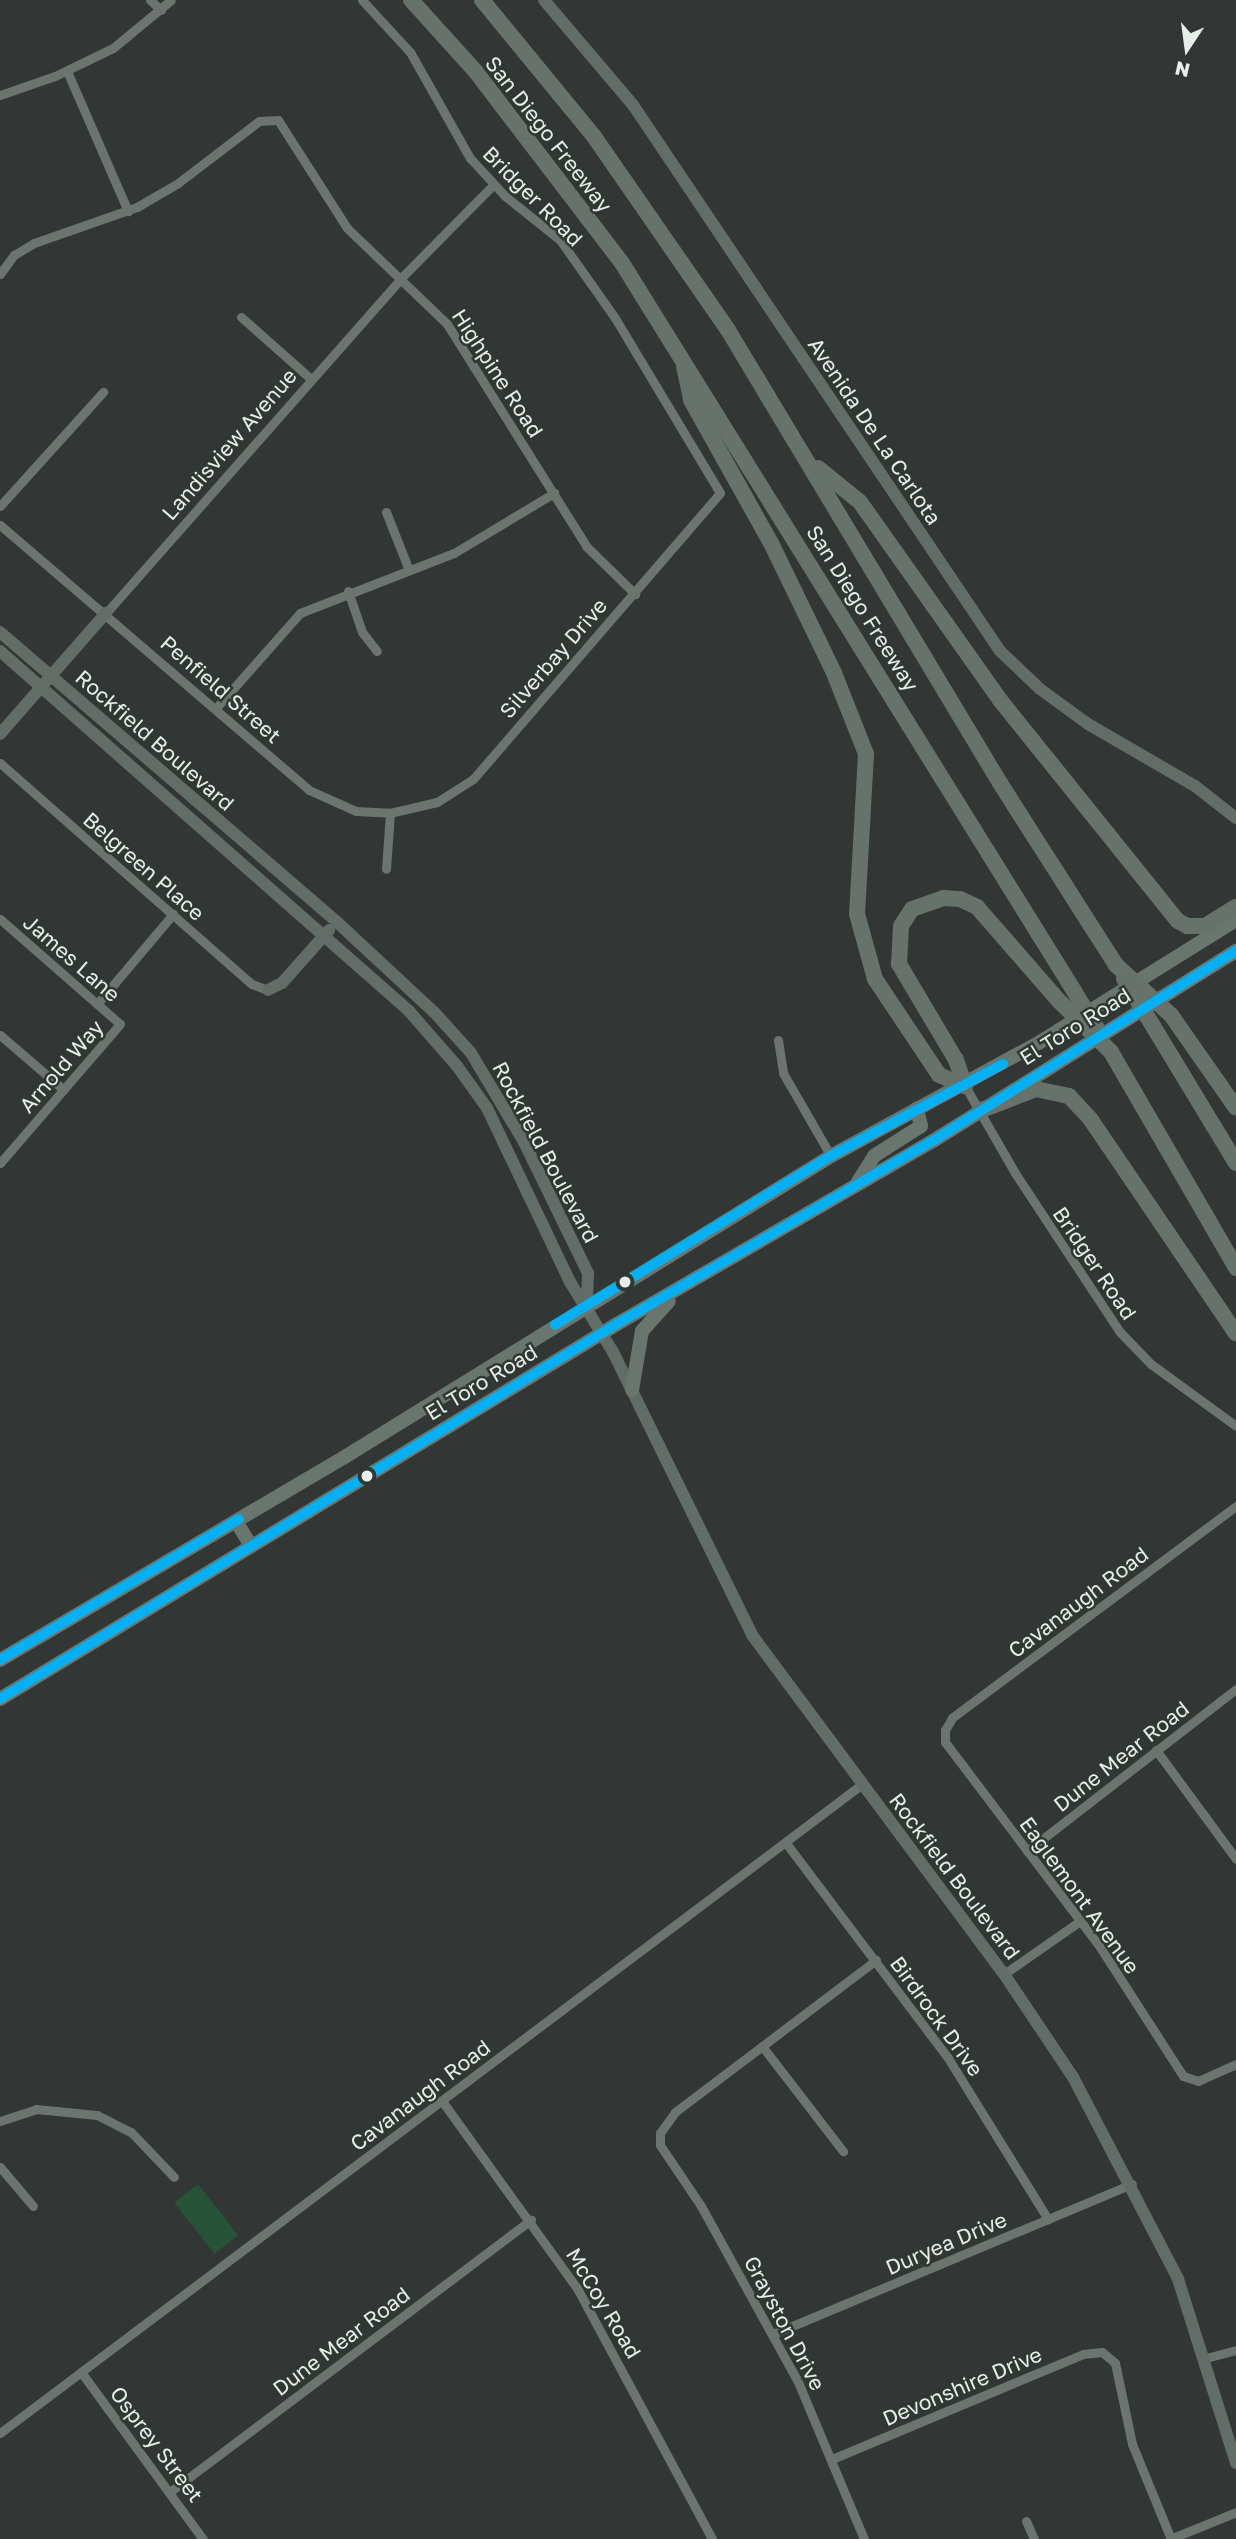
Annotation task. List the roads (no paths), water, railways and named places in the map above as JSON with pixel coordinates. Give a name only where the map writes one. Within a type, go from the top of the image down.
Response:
[{"type":"highway","name":"San Diego Freeway","points":[[411,0],[476,72],[540,154],[622,263],[681,353],[1074,991],[1236,1268]]},
{"type":"highway","name":"San Diego Freeway","points":[[482,0],[593,135],[728,330],[810,462],[1000,783],[1116,965],[1236,1163]]},
{"type":"highway","points":[[681,353],[691,400],[771,543],[834,673],[866,754],[858,914],[865,954],[881,989],[939,1075],[965,1086]]},
{"type":"highway","points":[[810,462],[860,502],[1000,700],[1178,921],[1187,926],[1205,926],[1236,907]]},
{"type":"highway","points":[[965,1086],[957,1060],[899,964],[901,926],[912,909],[944,898],[960,899],[977,907],[1059,1001],[1111,1052]]},
{"type":"highway","points":[[1116,965],[1171,1015],[1236,1108]]},
{"type":"highway","points":[[979,1111],[1036,1089],[1069,1096],[1091,1120],[1236,1332]]},
{"type":"main road","name":"Avenida De La Carlota","points":[[544,0],[633,105],[1000,651],[1040,689],[1088,724],[1195,786],[1236,818]]},
{"type":"main road","name":"Landisview Avenue","points":[[0,734],[106,613]]},
{"type":"main road","name":"Rockfield Boulevard","points":[[0,632],[337,922],[434,1012],[471,1054],[524,1142],[587,1273],[587,1304]]},
{"type":"main road","name":"Rockfield Boulevard","points":[[0,651],[409,1012],[457,1066],[500,1132],[570,1282],[603,1332],[738,1611],[769,1661],[1004,1974],[1073,2077],[1132,2184],[1178,2279],[1206,2358],[1236,2463]]},
{"type":"main road","name":"El Toro Road","points":[[0,1660],[236,1521],[831,1156],[916,1108],[965,1086],[1236,920]]},
{"type":"main road","points":[[268,990],[282,983],[337,922]]},
{"type":"main road","name":"El Toro Road","points":[[0,1699],[603,1332],[979,1111],[1236,951]]},
{"type":"main road","points":[[856,1185],[874,1156],[921,1126],[916,1108]]},
{"type":"main road","points":[[632,1390],[642,1331],[684,1286]]},
{"type":"main road","points":[[236,1521],[251,1546]]},
{"type":"street","points":[[150,0],[161,10]]},
{"type":"street","points":[[0,95],[67,71],[113,48],[171,0]]},
{"type":"street","name":"Bridger Road","points":[[362,0],[410,52],[447,126],[493,185],[560,240],[615,318],[720,493]]},
{"type":"street","points":[[0,274],[14,255],[34,243],[128,211],[67,71]]},
{"type":"street","name":"Highpine Road","points":[[128,211],[178,183],[259,121],[270,118],[286,128],[327,203],[347,228],[447,324],[592,554],[635,593]]},
{"type":"street","name":"Landisview Avenue","points":[[106,613],[401,278],[493,185]]},
{"type":"street","points":[[241,317],[311,379]]},
{"type":"street","points":[[0,506],[103,392]]},
{"type":"street","points":[[216,708],[291,621],[316,603],[454,553],[554,493]]},
{"type":"street","name":"Silverbay Drive","points":[[390,813],[437,802],[472,779],[720,493]]},
{"type":"street","points":[[386,512],[408,570]]},
{"type":"street","name":"Penfield Street","points":[[0,525],[106,613],[309,790],[356,811],[390,813]]},
{"type":"street","points":[[348,591],[362,632],[377,651]]},
{"type":"street","name":"Belgreen Place","points":[[0,763],[252,984],[268,990]]},
{"type":"street","points":[[386,869],[390,813]]},
{"type":"street","points":[[97,1004],[173,914]]},
{"type":"street","name":"James Lane","points":[[0,919],[120,1024]]},
{"type":"street","name":"Arnold Way","points":[[2,1157],[120,1024]]},
{"type":"street","points":[[0,1035],[64,1090]]},
{"type":"street","points":[[778,1040],[783,1073],[831,1156]]},
{"type":"street","name":"Bridger Road","points":[[965,1086],[1119,1331],[1151,1364],[1236,1426]]},
{"type":"street","name":"Cavanaugh Road","points":[[945,1730],[952,1718],[1236,1506]]},
{"type":"street","name":"Dune Mear Road","points":[[1027,1851],[1236,1689]]},
{"type":"street","name":"Eaglemont Avenue","points":[[945,1730],[951,1750],[1080,1921],[1177,2068],[1190,2080],[1236,2064]]},
{"type":"street","points":[[1156,1750],[1236,1858]]},
{"type":"street","name":"Cavanaugh Road","points":[[0,2433],[861,1785]]},
{"type":"street","name":"Birdrock Drive","points":[[786,1843],[974,2096],[1048,2219]]},
{"type":"street","points":[[1004,1974],[1080,1921]]},
{"type":"street","points":[[844,2151],[762,2046],[876,1961]]},
{"type":"street","name":"Grayston Drive","points":[[762,2046],[675,2112],[660,2133],[660,2145],[701,2206],[773,2334],[832,2459],[864,2539]]},
{"type":"street","name":"McCoy Road","points":[[442,2101],[531,2220],[598,2322],[711,2537]]},
{"type":"street","points":[[0,2121],[36,2109],[97,2115],[131,2132],[174,2177]]},
{"type":"street","points":[[0,2167],[33,2206]]},
{"type":"street","name":"Duryea Drive","points":[[773,2334],[1132,2184]]},
{"type":"street","name":"Dune Mear Road","points":[[171,2491],[531,2220]]},
{"type":"street","points":[[1206,2358],[1236,2350]]},
{"type":"street","name":"Devonshire Drive","points":[[832,2459],[1083,2354],[1107,2354],[1115,2364],[1132,2444],[1171,2539]]},
{"type":"street","name":"Osprey Street","points":[[80,2372],[171,2491],[203,2539]]},
{"type":"street","points":[[1171,2539],[1236,2512]]},
{"type":"street","points":[[1026,2521],[1034,2539]]},
{"type":"street","points":[[700,2539],[711,2537]]}]
